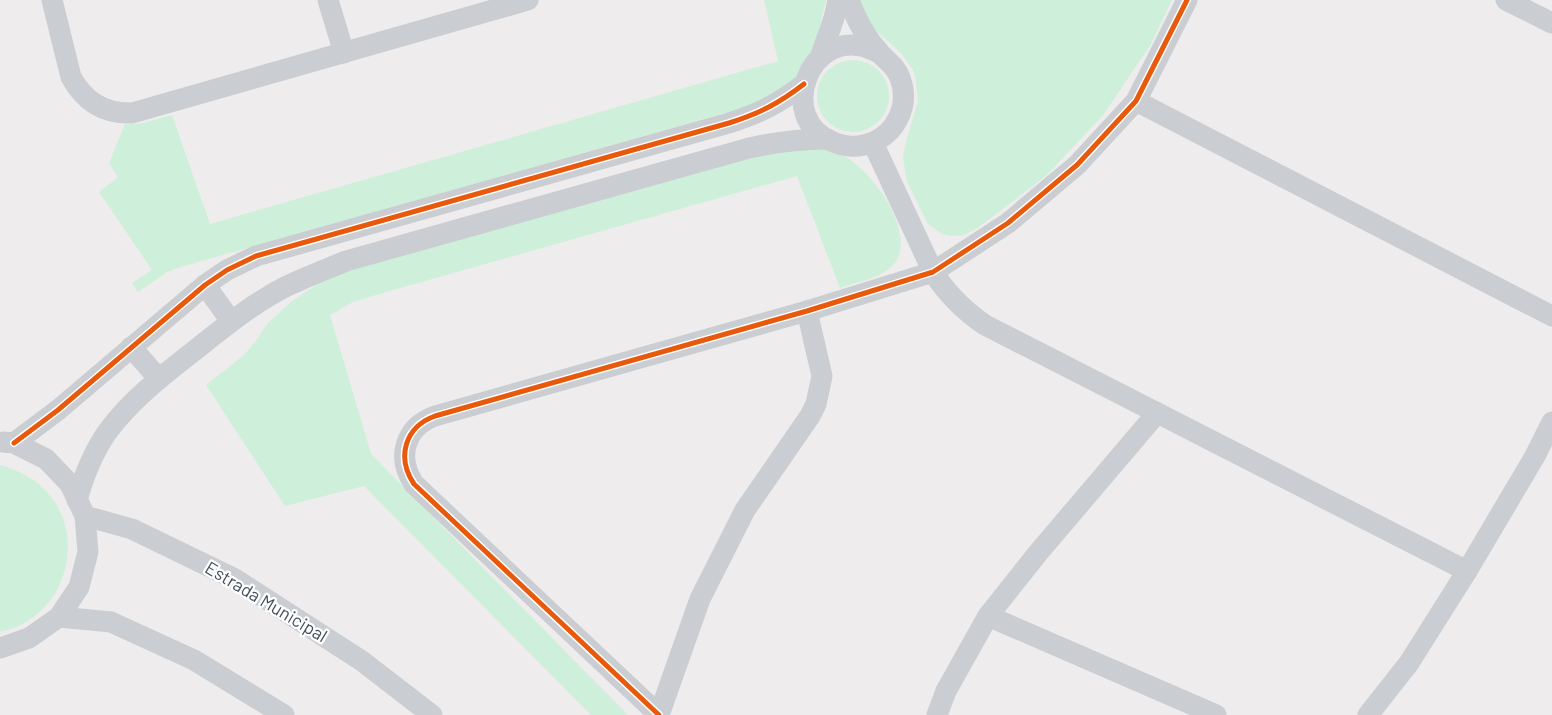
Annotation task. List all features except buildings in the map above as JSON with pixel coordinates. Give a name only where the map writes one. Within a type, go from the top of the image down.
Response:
[{"type":"street","points":[[52,0],[71,77],[76,85],[96,105],[113,112],[132,114],[528,0]]},
{"type":"street","points":[[328,0],[344,53]]},
{"type":"street","points":[[820,58],[834,18],[838,0]]},
{"type":"street","points":[[849,0],[856,18],[879,53],[892,64],[900,77],[904,92],[902,108],[897,123],[886,135],[873,143],[857,147],[841,146],[827,139],[815,129],[806,116],[802,100],[804,84],[810,70],[820,58],[833,49],[849,46],[865,47],[879,53]]},
{"type":"street","points":[[807,311],[822,376],[816,404],[810,416],[745,510],[700,599],[659,715],[414,484],[407,472],[404,458],[406,444],[417,426],[435,416],[807,311],[933,272],[1008,223],[1077,164],[1136,101],[1187,0]]},
{"type":"street","points":[[1506,0],[1552,23]]},
{"type":"street","points":[[7,442],[58,410],[205,285],[227,270],[256,256],[756,114],[781,102],[804,84]]},
{"type":"street","points":[[1136,101],[1552,316]]},
{"type":"street","points":[[0,648],[30,638],[59,617],[79,587],[88,552],[81,508],[84,476],[94,453],[108,431],[124,412],[159,379],[231,321],[286,286],[346,261],[750,148],[800,139],[827,139]]},
{"type":"street","points":[[873,143],[933,272],[955,302],[985,325],[1467,571]]},
{"type":"street","points":[[205,285],[231,321]]},
{"type":"street","points":[[131,347],[159,379]]},
{"type":"street","points":[[937,715],[946,691],[988,616],[1038,553],[1157,413]]},
{"type":"street","points":[[1368,715],[1409,663],[1467,571],[1535,456],[1552,422]]},
{"type":"street","points":[[7,442],[46,459],[70,484],[81,508]]},
{"type":"street","name":"Estrada Municipal","points":[[81,508],[132,529],[235,579],[362,661],[432,715]]},
{"type":"street","points":[[988,616],[1216,715]]},
{"type":"street","points":[[59,617],[112,622],[194,660],[284,715]]},
{"type":"green space","points":[[764,0],[826,0],[819,30],[808,61],[792,84],[746,107],[184,266],[167,272],[138,292],[132,283],[152,270],[99,192],[118,177],[109,163],[125,124],[139,124],[172,115],[210,224],[778,61]]},
{"type":"green space","points":[[859,0],[1172,0],[1151,44],[1104,114],[1047,175],[979,227],[964,235],[953,236],[942,234],[928,224],[907,182],[903,158],[918,101],[913,70],[901,53],[876,31],[868,21]]},
{"type":"green space","points":[[860,60],[879,70],[887,82],[889,96],[887,110],[879,122],[867,130],[846,132],[827,122],[819,110],[817,89],[827,70],[839,62]]},
{"type":"green space","points":[[789,147],[810,147],[836,152],[854,162],[878,188],[896,221],[900,237],[900,252],[888,270],[868,280],[840,288],[797,176],[379,294],[353,302],[330,315],[371,454],[628,715],[591,715],[364,486],[285,506],[206,385],[244,355],[267,324],[291,302],[319,283],[350,270]]},
{"type":"green space","points":[[0,465],[24,475],[46,491],[59,510],[66,531],[68,553],[64,575],[54,594],[40,611],[22,624],[0,632]]},
{"type":"cycle path","points":[[659,715],[414,484],[405,464],[405,454],[410,435],[417,427],[435,416],[807,311],[933,272],[1008,223],[1077,165],[1136,101],[1187,0]]},
{"type":"cycle path","points":[[14,443],[58,410],[205,285],[227,270],[256,256],[729,123],[768,107],[804,84]]}]
